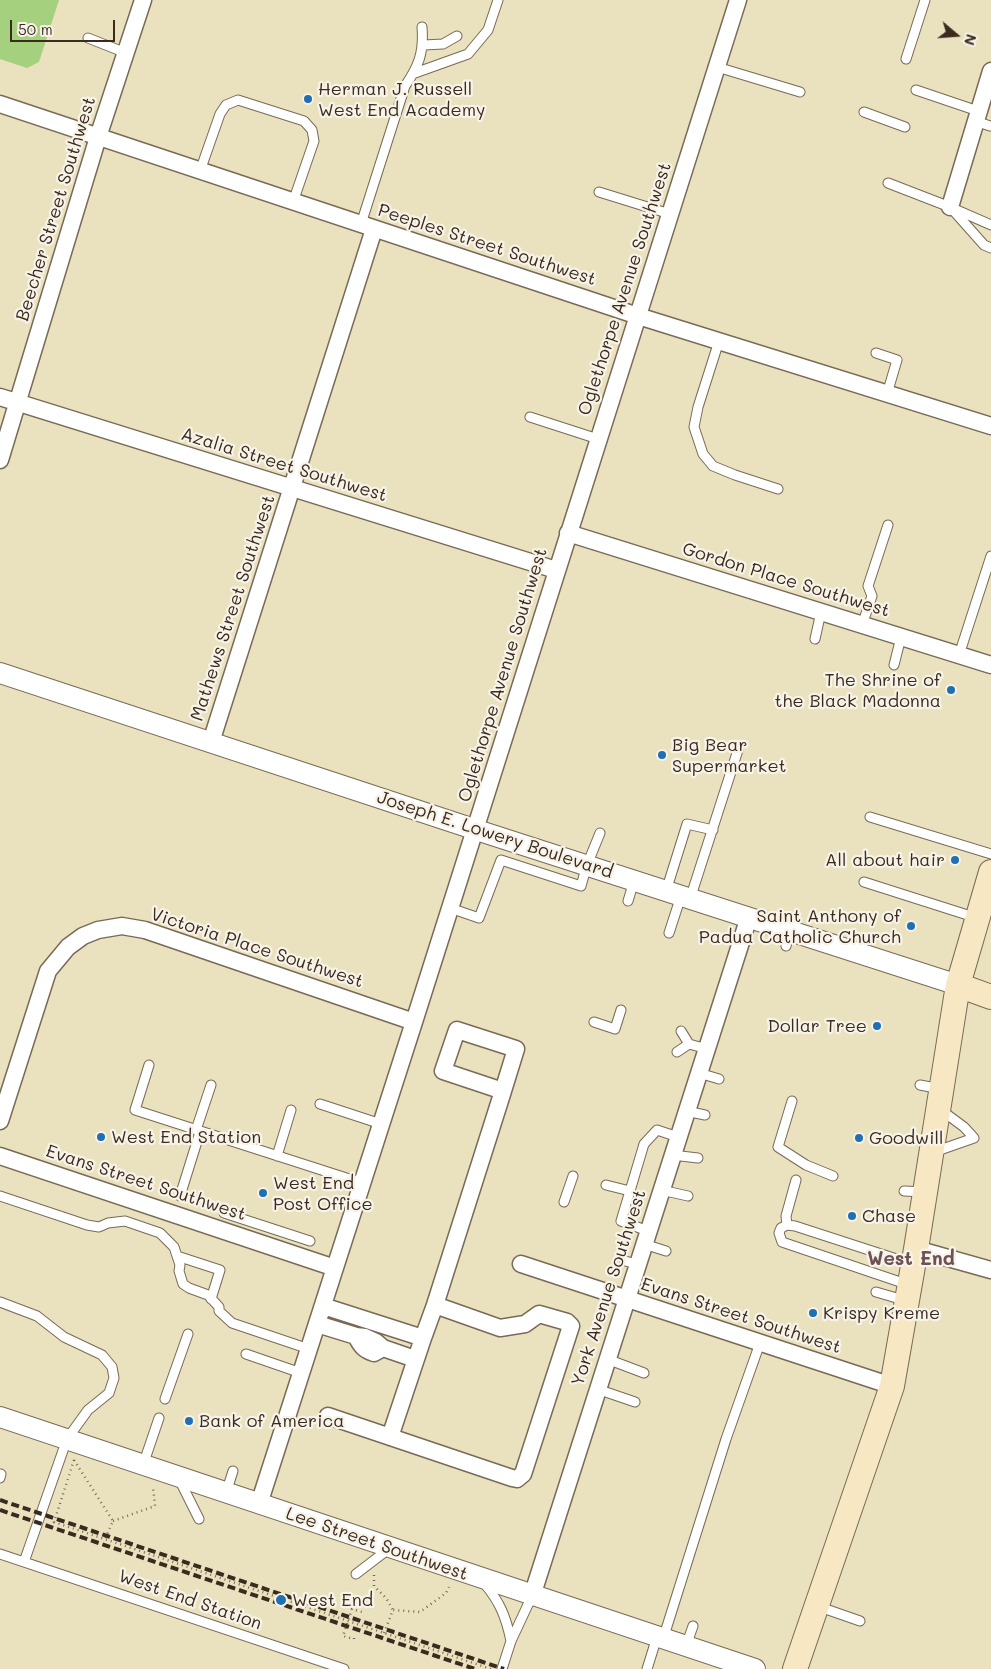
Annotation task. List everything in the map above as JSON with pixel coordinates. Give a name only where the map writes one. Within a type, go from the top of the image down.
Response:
[{"type":"main road","points":[[795,1669],[892,1386],[911,1275],[915,1191],[931,1153],[933,1094],[958,985],[989,886]]},
{"type":"main road","name":"Joseph E. Lowery Boulevard","points":[[958,985],[991,997]]},
{"type":"street","name":"Beecher Street Southwest","points":[[0,460],[98,138],[143,0]]},
{"type":"street","name":"Oglethorpe Avenue Southwest","points":[[259,1504],[738,0]]},
{"type":"street","points":[[950,207],[981,119],[991,71]]},
{"type":"street","name":"Peeples Street Southwest","points":[[0,104],[638,316],[991,426]]},
{"type":"street","name":"Mathews Street Southwest","points":[[211,742],[292,488],[367,226]]},
{"type":"street","name":"Azalia Street Southwest","points":[[0,397],[556,570]]},
{"type":"street","name":"Gordon Place Southwest","points":[[568,533],[991,666]]},
{"type":"street","name":"Joseph E. Lowery Boulevard","points":[[0,674],[749,917],[788,938],[958,985]]},
{"type":"street","name":"York Avenue Southwest","points":[[532,1596],[626,1299],[631,1263],[646,1238],[749,917]]},
{"type":"street","name":"Victoria Place Southwest","points":[[0,1121],[48,971],[68,947],[83,936],[98,930],[122,926],[145,930],[414,1022]]},
{"type":"street","points":[[390,1437],[415,1359],[435,1305],[503,1091],[516,1049],[457,1030],[443,1071],[503,1091]]},
{"type":"street","name":"Evans Street Southwest","points":[[0,1156],[308,1248],[335,1268]]},
{"type":"street","name":"Evans Street Southwest","points":[[521,1264],[892,1386]]},
{"type":"street","points":[[911,1275],[991,1270]]},
{"type":"street","points":[[328,1416],[512,1478],[517,1479],[523,1474],[571,1326],[567,1322],[539,1314],[525,1324],[500,1328],[435,1305]]},
{"type":"street","points":[[323,1306],[423,1338]]},
{"type":"street","points":[[317,1324],[356,1336],[360,1345],[366,1351],[374,1353],[383,1348],[415,1359]]},
{"type":"street","name":"Lee Street Southwest","points":[[0,1417],[686,1646],[733,1665],[755,1669]]},
{"type":"lane","points":[[414,73],[468,54],[488,30],[498,0]]},
{"type":"lane","points":[[906,60],[925,0]]},
{"type":"lane","points":[[367,226],[405,86],[414,73],[424,45],[422,27]]},
{"type":"lane","points":[[424,45],[443,44],[457,36]]},
{"type":"lane","points":[[88,38],[126,52]]},
{"type":"lane","points":[[717,67],[800,92]]},
{"type":"lane","points":[[916,90],[981,119]]},
{"type":"lane","points":[[200,171],[220,114],[226,105],[238,100],[304,121],[312,130],[314,141],[293,202]]},
{"type":"lane","points":[[864,112],[905,127]]},
{"type":"lane","points":[[888,183],[991,225]]},
{"type":"lane","points":[[599,192],[670,214]]},
{"type":"lane","points":[[950,207],[984,245],[991,248]]},
{"type":"lane","points":[[719,341],[698,407],[694,427],[703,454],[713,466],[778,488]]},
{"type":"lane","points":[[876,353],[897,360],[887,394]]},
{"type":"lane","points":[[530,417],[598,439]]},
{"type":"lane","points":[[862,625],[872,596],[868,586],[888,524]]},
{"type":"lane","points":[[959,656],[991,556]]},
{"type":"lane","points":[[815,639],[821,612]]},
{"type":"lane","points":[[894,665],[901,637]]},
{"type":"lane","points":[[679,895],[713,830],[738,750]]},
{"type":"lane","points":[[870,817],[991,854]]},
{"type":"lane","points":[[670,933],[679,895],[687,824],[713,830]]},
{"type":"lane","points":[[450,908],[479,918],[501,860],[581,886],[600,833]]},
{"type":"lane","points":[[628,901],[634,880]]},
{"type":"lane","points":[[864,882],[978,926]]},
{"type":"lane","points":[[594,1022],[615,1029],[621,1010]]},
{"type":"lane","points":[[681,1031],[689,1044],[707,1048]]},
{"type":"lane","points":[[677,1052],[689,1044]]},
{"type":"lane","points":[[149,1064],[135,1110],[362,1183]]},
{"type":"lane","points":[[699,1073],[719,1079]]},
{"type":"lane","points":[[180,1196],[211,1085]]},
{"type":"lane","points":[[931,1153],[977,1139],[933,1094]]},
{"type":"lane","points":[[792,1101],[778,1147],[806,1165],[832,1176]]},
{"type":"lane","points":[[320,1104],[381,1124]]},
{"type":"lane","points":[[277,1156],[291,1110]]},
{"type":"lane","points":[[686,1112],[705,1115]]},
{"type":"lane","points":[[666,1251],[621,1220],[644,1144],[656,1130],[678,1137]]},
{"type":"lane","points":[[672,1155],[698,1158]]},
{"type":"lane","points":[[564,1202],[573,1176]]},
{"type":"lane","points":[[787,1225],[786,1216],[796,1180]]},
{"type":"lane","points":[[606,1185],[630,1191]]},
{"type":"lane","points":[[661,1190],[688,1196]]},
{"type":"lane","points":[[0,1196],[87,1226],[99,1227],[108,1223],[125,1222],[160,1233],[174,1247],[178,1256],[179,1271],[183,1284],[208,1295],[219,1307],[219,1311],[232,1323],[309,1349]]},
{"type":"lane","points":[[224,1213],[308,1248]]},
{"type":"lane","points":[[787,1225],[802,1228],[911,1275],[782,1242],[779,1233],[781,1228],[787,1225]]},
{"type":"lane","points":[[178,1256],[220,1270],[211,1299]]},
{"type":"lane","points":[[876,1292],[911,1275]]},
{"type":"lane","points":[[0,1302],[37,1316],[64,1337],[102,1355],[112,1367],[114,1378],[109,1393],[88,1410],[66,1439],[24,1562]]},
{"type":"lane","points":[[165,1399],[188,1334]]},
{"type":"lane","points":[[646,1669],[660,1638],[760,1343]]},
{"type":"lane","points":[[246,1354],[302,1372]]},
{"type":"lane","points":[[607,1359],[644,1373]]},
{"type":"lane","points":[[597,1389],[635,1402]]},
{"type":"lane","points":[[143,1465],[158,1418]]},
{"type":"lane","points":[[226,1493],[233,1471]]},
{"type":"lane","points":[[177,1477],[199,1519]]},
{"type":"lane","points":[[356,1574],[390,1548]]},
{"type":"lane","name":"West End Station","points":[[0,1554],[344,1669]]},
{"type":"lane","points":[[480,1578],[496,1597],[506,1619],[511,1641]]},
{"type":"lane","name":"York Avenue Southwest","points":[[502,1669],[511,1641],[532,1596]]},
{"type":"lane","points":[[816,1606],[860,1621]]},
{"type":"lane","points":[[686,1646],[693,1626]]},
{"type":"path","points":[[113,1521],[74,1460],[54,1522],[492,1669]]},
{"type":"path","points":[[105,1539],[113,1521],[155,1506],[153,1487]]},
{"type":"path","points":[[373,1561],[374,1586],[386,1598],[394,1610]]},
{"type":"path","points":[[394,1610],[420,1612],[446,1592],[449,1587]]},
{"type":"path","points":[[354,1638],[343,1636],[352,1608],[362,1613]]},
{"type":"path","points":[[384,1633],[394,1610]]},
{"type":"green space","points":[[0,0],[59,0],[39,62],[27,68],[0,59]]},
{"type":"railway","points":[[0,1500],[504,1669]]},
{"type":"railway","points":[[0,1510],[475,1669]]},
{"type":"place","name":"Herman J. Russell West End Academy","points":[[308,99]]},
{"type":"place","name":"The Shrine of the Black Madonna","points":[[951,690]]},
{"type":"place","name":"Big Bear Supermarket","points":[[662,755]]},
{"type":"place","name":"All about hair","points":[[955,860]]},
{"type":"place","name":"Saint Anthony of Padua Catholic Church","points":[[911,926]]},
{"type":"place","name":"Dollar Tree","points":[[877,1026]]},
{"type":"place","name":"West End Station","points":[[101,1137]]},
{"type":"place","name":"Goodwill","points":[[859,1138]]},
{"type":"place","name":"West End Post Office","points":[[263,1193]]},
{"type":"place","name":"Chase","points":[[852,1216]]},
{"type":"place","name":"Krispy Kreme","points":[[813,1313]]},
{"type":"place","name":"Bank of America","points":[[189,1421]]},
{"type":"place","name":"West End","points":[[281,1600]]},
{"type":"district","name":"West End","points":[[911,1259]]}]
